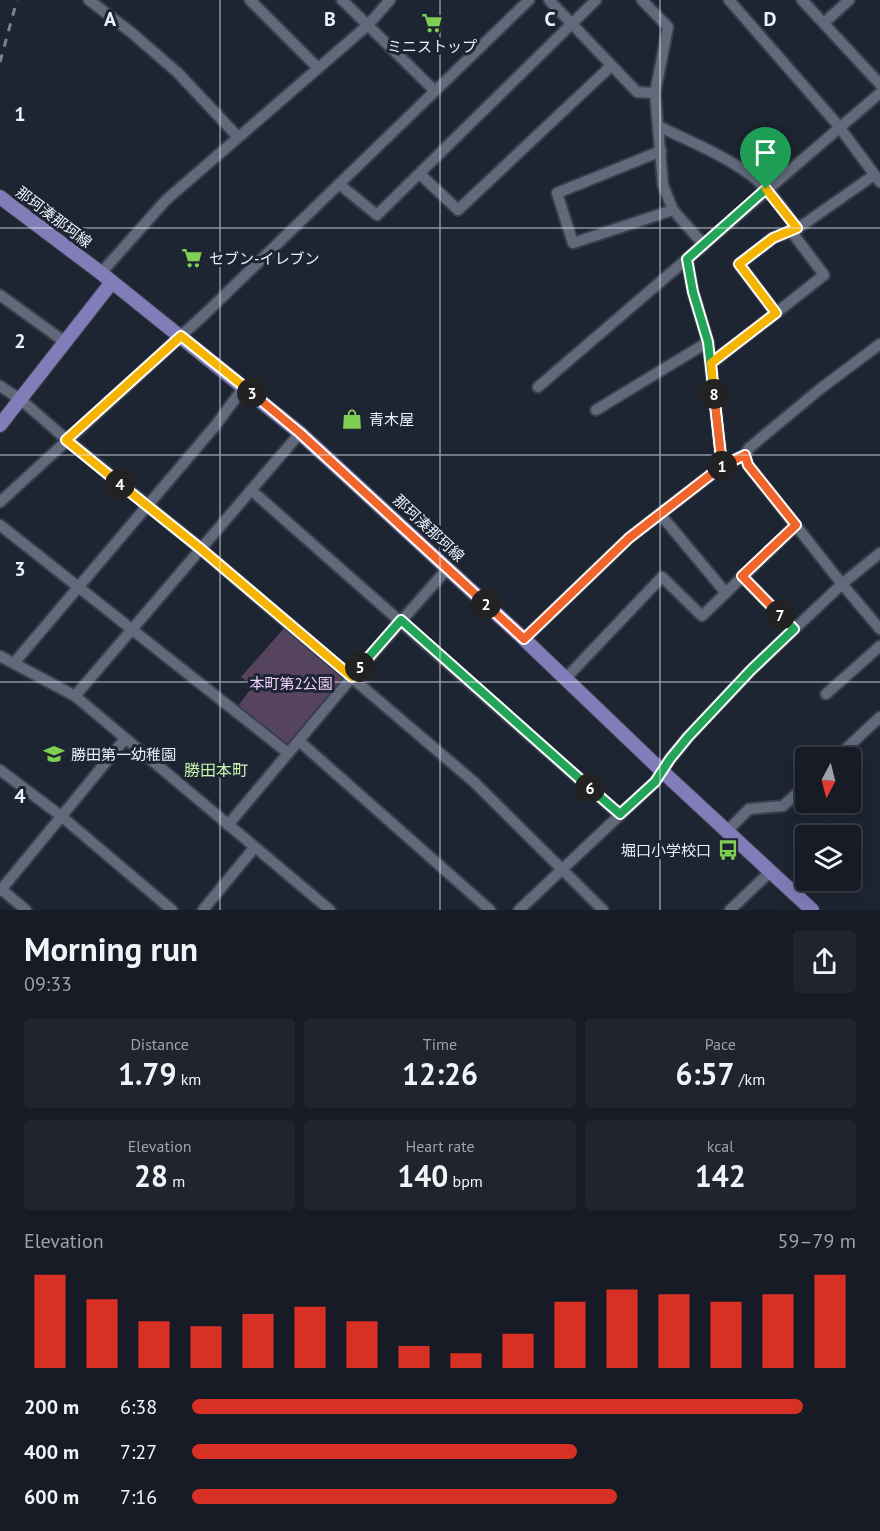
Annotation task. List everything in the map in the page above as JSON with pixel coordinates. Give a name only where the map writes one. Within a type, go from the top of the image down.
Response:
[{"type":"main road","name":"那珂湊那珂線","points":[[0,197],[101,273],[300,433],[448,568],[812,910]]},
{"type":"main road","points":[[0,425],[112,282]]},
{"type":"street","points":[[89,0],[178,73],[238,137]]},
{"type":"street","points":[[250,0],[318,68]]},
{"type":"street","points":[[342,0],[434,90]]},
{"type":"street","points":[[101,273],[166,200],[368,25],[390,0]]},
{"type":"street","points":[[0,502],[181,336],[529,0]]},
{"type":"street","points":[[549,0],[638,92],[655,93]]},
{"type":"street","points":[[339,184],[377,215],[596,0]]},
{"type":"street","points":[[642,0],[668,27],[655,93],[663,185],[673,210],[704,244]]},
{"type":"street","points":[[729,0],[781,58],[877,178],[794,230],[773,238],[739,264],[776,313]]},
{"type":"street","points":[[802,0],[880,84]]},
{"type":"street","points":[[824,23],[849,0]]},
{"type":"street","points":[[420,174],[458,210],[611,66]]},
{"type":"street","points":[[538,387],[880,93]]},
{"type":"street","points":[[658,126],[752,176],[766,189],[824,275],[711,363]]},
{"type":"street","points":[[661,151],[557,193],[573,243],[673,210]]},
{"type":"street","points":[[687,259],[693,292],[708,342],[722,466]]},
{"type":"street","points":[[0,295],[64,342]]},
{"type":"street","points":[[596,410],[708,342]]},
{"type":"street","points":[[524,639],[629,538],[722,466],[745,455],[749,448],[820,389],[880,344]]},
{"type":"street","points":[[0,386],[20,399],[66,440],[201,549],[474,782],[603,910]]},
{"type":"street","points":[[14,663],[215,426],[244,387]]},
{"type":"street","points":[[75,696],[300,433]]},
{"type":"street","points":[[745,455],[748,465],[880,629]]},
{"type":"street","points":[[251,490],[620,814]]},
{"type":"street","points":[[660,514],[726,593]]},
{"type":"street","points":[[0,525],[288,753]]},
{"type":"street","points":[[566,678],[662,577],[702,616],[796,525]]},
{"type":"street","points":[[519,910],[655,782],[688,737],[751,670],[842,584],[880,553]]},
{"type":"street","points":[[228,825],[352,677],[448,568]]},
{"type":"street","points":[[742,576],[794,629]]},
{"type":"street","points":[[826,694],[880,646]]},
{"type":"street","points":[[0,656],[75,696],[330,910]]},
{"type":"street","points":[[848,747],[880,717]]},
{"type":"street","points":[[26,910],[1,889],[124,739]]},
{"type":"street","points":[[299,741],[490,910]]},
{"type":"street","points":[[0,770],[60,816],[172,910]]},
{"type":"street","points":[[727,831],[748,809],[783,806],[795,795]]},
{"type":"street","points":[[203,910],[254,848]]},
{"type":"street","points":[[730,910],[771,871]]},
{"type":"green space","name":"本町第2公園","points":[[285,627],[343,677],[343,682],[291,743],[281,744],[237,707],[253,686],[241,677]]},
{"type":"railway","points":[[0,62],[17,0]]},
{"type":"place","name":"ミニストップ","points":[[432,23]]},
{"type":"place","name":"セブン-イレブン","points":[[192,258]]},
{"type":"place","name":"青木屋","points":[[352,419]]},
{"type":"place","name":"勝田第一幼稚園","points":[[54,754]]},
{"type":"place","name":"堀口小学校口","points":[[728,850]]},
{"type":"district","name":"勝田本町","points":[[216,770]]},
{"type":"route","points":[[766,189],[687,259],[693,292],[708,342],[711,363],[722,466],[629,538],[524,639],[300,433],[181,336],[66,440],[201,549],[352,677],[401,620],[620,814],[655,782],[688,737],[751,670],[794,629],[742,576],[796,525],[748,465],[745,455],[722,466],[716,415],[711,363],[776,313],[739,264],[773,238],[797,228],[766,189]]}]
